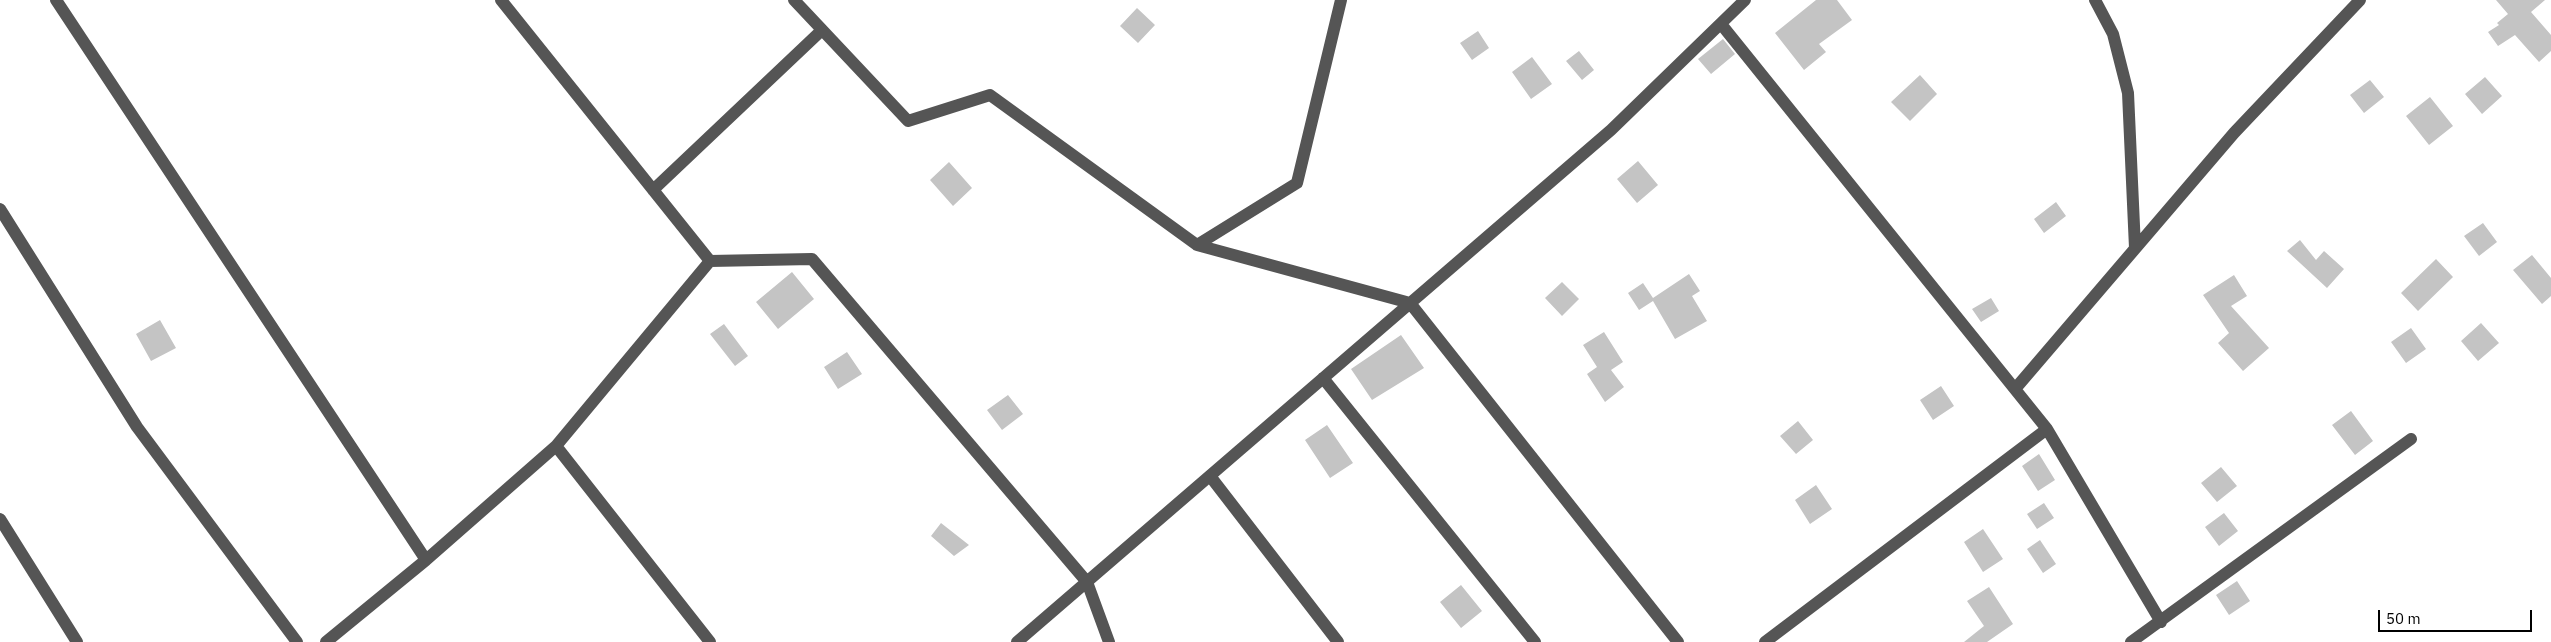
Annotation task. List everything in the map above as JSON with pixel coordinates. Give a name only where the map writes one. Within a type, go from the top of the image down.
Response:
[{"type":"street","points":[[56,0],[426,560]]},
{"type":"street","points":[[501,0],[710,261]]},
{"type":"street","points":[[794,0],[908,122],[990,95],[1197,245],[1410,303],[1678,642]]},
{"type":"street","points":[[1197,245],[1297,183],[1341,0]]},
{"type":"street","points":[[1017,642],[1611,130],[1745,0]]},
{"type":"street","points":[[2095,0],[2113,34],[2128,93],[2135,248]]},
{"type":"street","points":[[2015,389],[2234,133],[2360,0]]},
{"type":"street","points":[[1721,24],[2046,428],[2161,622]]},
{"type":"street","points":[[653,190],[822,30]]},
{"type":"street","points":[[0,209],[137,427],[297,642]]},
{"type":"street","points":[[326,642],[426,560],[556,446],[710,261],[812,260],[1087,582],[1109,642]]},
{"type":"street","points":[[1323,378],[1535,642]]},
{"type":"street","points":[[1765,642],[2046,428]]},
{"type":"street","points":[[2131,642],[2411,439]]},
{"type":"street","points":[[556,446],[710,642]]},
{"type":"street","points":[[1210,476],[1338,642]]},
{"type":"street","points":[[0,519],[76,642]]},
{"type":"building","points":[[1816,0],[1837,0],[1852,20],[1819,44],[1826,52],[1804,70],[1775,33]]},
{"type":"building","points":[[2496,0],[2545,0],[2531,12],[2551,35],[2551,51],[2539,62],[2515,35],[2498,46],[2488,32],[2499,25],[2497,23],[2508,14]]},
{"type":"building","points":[[1137,8],[1155,25],[1138,43],[1120,26]]},
{"type":"building","points":[[1478,31],[1489,48],[1472,60],[1460,43]]},
{"type":"building","points":[[1723,39],[1735,54],[1711,74],[1698,59]]},
{"type":"building","points":[[1579,51],[1594,70],[1582,80],[1566,61]]},
{"type":"building","points":[[1532,57],[1552,84],[1531,99],[1512,72]]},
{"type":"building","points":[[1920,75],[1937,94],[1910,121],[1891,102]]},
{"type":"building","points":[[2485,77],[2502,96],[2482,114],[2465,94]]},
{"type":"building","points":[[2370,80],[2384,97],[2364,113],[2350,95]]},
{"type":"building","points":[[2430,97],[2453,126],[2429,145],[2406,116]]},
{"type":"building","points":[[1638,161],[1658,185],[1637,203],[1617,179]]},
{"type":"building","points":[[949,162],[972,188],[953,206],[930,180]]},
{"type":"building","points":[[2056,202],[2066,216],[2044,233],[2034,219]]},
{"type":"building","points":[[2483,223],[2497,242],[2479,256],[2464,236]]},
{"type":"building","points":[[2300,240],[2316,260],[2324,251],[2344,269],[2327,288],[2287,251]]},
{"type":"building","points":[[2532,255],[2551,278],[2551,296],[2542,304],[2513,270]]},
{"type":"building","points":[[2436,259],[2453,277],[2418,311],[2401,293]]},
{"type":"building","points":[[792,272],[814,299],[778,329],[756,302]]},
{"type":"building","points":[[1689,274],[1700,291],[1692,296],[1707,321],[1675,339],[1653,301],[1639,310],[1628,293],[1643,283],[1653,298]]},
{"type":"building","points":[[2234,275],[2247,296],[2231,306],[2269,348],[2243,371],[2218,343],[2229,333],[2203,295]]},
{"type":"building","points":[[1562,282],[1579,299],[1562,316],[1545,298]]},
{"type":"building","points":[[1991,298],[1999,311],[1981,322],[1972,309]]},
{"type":"building","points":[[160,320],[176,348],[151,361],[136,334]]},
{"type":"building","points":[[2481,323],[2499,343],[2478,361],[2461,341]]},
{"type":"building","points":[[724,324],[748,356],[735,366],[710,334]]},
{"type":"building","points":[[2411,328],[2426,349],[2406,363],[2391,342]]},
{"type":"building","points":[[1604,332],[1623,362],[1611,370],[1624,387],[1605,402],[1587,374],[1597,367],[1583,345]]},
{"type":"building","points":[[1401,335],[1424,368],[1372,400],[1351,369]]},
{"type":"building","points":[[847,352],[862,374],[838,389],[824,367]]},
{"type":"building","points":[[1941,386],[1954,406],[1933,420],[1920,400]]},
{"type":"building","points":[[1008,395],[1023,414],[1002,430],[987,410]]},
{"type":"building","points":[[2351,411],[2373,441],[2355,455],[2332,425]]},
{"type":"building","points":[[1798,421],[1813,440],[1796,454],[1780,436]]},
{"type":"building","points":[[1327,425],[1353,463],[1330,478],[1305,440]]},
{"type":"building","points":[[2039,454],[2055,480],[2038,491],[2022,466]]},
{"type":"building","points":[[2221,467],[2237,486],[2217,502],[2201,483]]},
{"type":"building","points":[[1816,485],[1832,509],[1810,524],[1795,500]]},
{"type":"building","points":[[2044,503],[2054,518],[2037,529],[2027,514]]},
{"type":"building","points":[[2224,513],[2238,531],[2219,546],[2205,527]]},
{"type":"building","points":[[941,523],[969,545],[954,556],[931,536]]},
{"type":"building","points":[[1983,529],[2003,559],[1983,572],[1964,542]]},
{"type":"building","points":[[2040,540],[2056,564],[2043,573],[2027,549]]},
{"type":"building","points":[[2237,581],[2250,601],[2229,615],[2216,595]]},
{"type":"building","points":[[1461,585],[1482,611],[1461,628],[1440,602]]},
{"type":"building","points":[[1989,587],[2013,624],[1987,642],[1964,642],[1984,626],[1967,601]]}]
